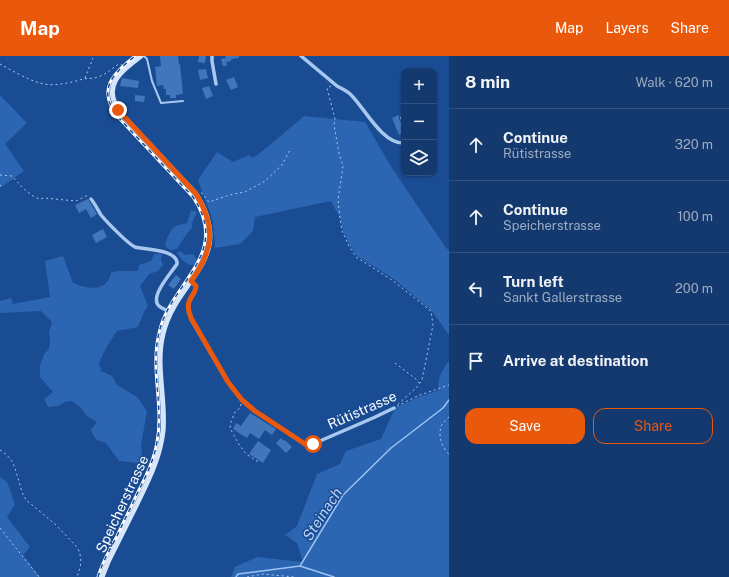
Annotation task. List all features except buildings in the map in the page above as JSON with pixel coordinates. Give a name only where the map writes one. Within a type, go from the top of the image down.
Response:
[{"type":"main road","points":[[140,56],[125,68],[116,79],[113,88],[113,99],[115,104],[122,115],[196,194]]},
{"type":"main road","name":"Speicherstrasse","points":[[102,577],[151,475],[159,453],[164,421],[160,367],[160,349],[163,332],[170,312],[198,272],[205,258],[209,245],[210,231],[207,214],[196,194]]},
{"type":"street","points":[[212,56],[216,84]]},
{"type":"street","points":[[301,56],[335,84],[353,96],[368,117],[387,137],[393,142],[401,144]]},
{"type":"street","points":[[91,199],[102,216],[131,245],[162,252],[174,257],[177,260],[177,264],[156,296],[156,301],[159,306],[170,312]]},
{"type":"street","name":"Rütistrasse","points":[[191,281],[196,286],[196,290],[189,306],[191,318],[228,382],[242,400],[255,411],[305,444],[313,444],[394,408]]},
{"type":"lane","points":[[144,56],[161,103],[183,101]]},
{"type":"path","points":[[84,79],[93,58]]},
{"type":"path","points":[[0,64],[39,83],[48,84],[60,84],[98,77],[112,70],[119,64],[125,68]]},
{"type":"path","points":[[335,84],[327,88],[335,120],[334,125],[343,166],[338,200],[342,231],[356,257],[392,280],[431,311],[433,325],[422,380],[417,387],[394,408]]},
{"type":"path","points":[[196,194],[202,193],[209,202],[233,194],[245,192],[265,181],[282,165],[291,148]]},
{"type":"path","points":[[0,175],[12,176],[21,187],[35,198],[76,201],[88,195],[91,199]]},
{"type":"path","points":[[395,363],[419,383]]},
{"type":"path","name":"Rütistrasse","points":[[394,408],[449,385]]},
{"type":"path","points":[[242,400],[240,408],[235,412],[230,428],[246,454],[260,463]]},
{"type":"path","points":[[449,417],[441,427],[440,439],[444,448],[449,454]]},
{"type":"path","points":[[0,450],[12,461],[26,500],[55,524],[77,547],[82,561],[78,577]]},
{"type":"path","points":[[0,528],[39,577]]},
{"type":"path","points":[[248,577],[263,574],[294,577]]},
{"type":"shaded area","points":[[0,95],[27,123],[5,144],[24,171],[0,188]]},
{"type":"shaded area","points":[[304,116],[365,122],[392,168],[446,248],[449,250],[449,335],[432,311],[394,279],[357,256],[350,246],[343,231],[340,218],[331,201],[255,217],[253,231],[240,244],[215,248],[213,221],[198,180],[217,152],[233,162],[249,155],[253,158]]},
{"type":"shaded area","points":[[191,210],[197,212],[192,223],[192,228],[177,249],[170,250],[165,246],[169,234],[174,227],[187,223]]},
{"type":"shaded area","points":[[180,251],[185,255],[193,254],[197,263],[191,265],[186,263],[177,253]]},
{"type":"shaded area","points":[[154,254],[162,254],[161,260],[163,265],[158,271],[149,274],[140,286],[148,306],[138,327],[117,331],[106,348],[99,363],[101,371],[112,376],[117,385],[137,397],[147,411],[141,445],[142,456],[139,463],[119,461],[106,443],[95,438],[91,430],[97,422],[87,416],[81,408],[72,401],[65,402],[58,406],[48,407],[44,399],[53,392],[40,377],[40,366],[44,354],[49,349],[49,332],[52,322],[41,311],[0,313],[0,301],[11,298],[13,304],[50,297],[45,261],[63,256],[73,283],[95,288],[107,282],[111,273],[117,271],[138,271],[139,265],[151,261]]},
{"type":"shaded area","points":[[449,361],[449,577],[231,577],[235,567],[257,557],[303,562],[297,543],[285,535],[297,526],[317,474],[340,464],[346,451],[381,439],[395,408],[439,390],[439,378]]},
{"type":"shaded area","points":[[0,477],[7,482],[15,504],[7,517],[30,547],[23,555],[40,577],[0,577]]},
{"type":"waterway","name":"Steinach","points":[[236,577],[238,574],[300,566],[343,495],[391,448],[443,408],[449,400]]},
{"type":"waterway","points":[[300,566],[334,577]]},
{"type":"railway","points":[[98,577],[104,561],[147,474],[154,455],[159,428],[156,374],[159,333],[165,315],[174,298],[195,268],[202,252],[206,236],[203,217],[193,197],[118,117],[108,98],[108,90],[114,76],[135,56]]},
{"type":"route","points":[[118,110],[196,194],[207,214],[210,231],[209,245],[205,258],[198,272],[191,281],[196,286],[196,290],[190,301],[189,311],[191,318],[228,382],[242,400],[255,411],[305,444],[313,444]]}]
